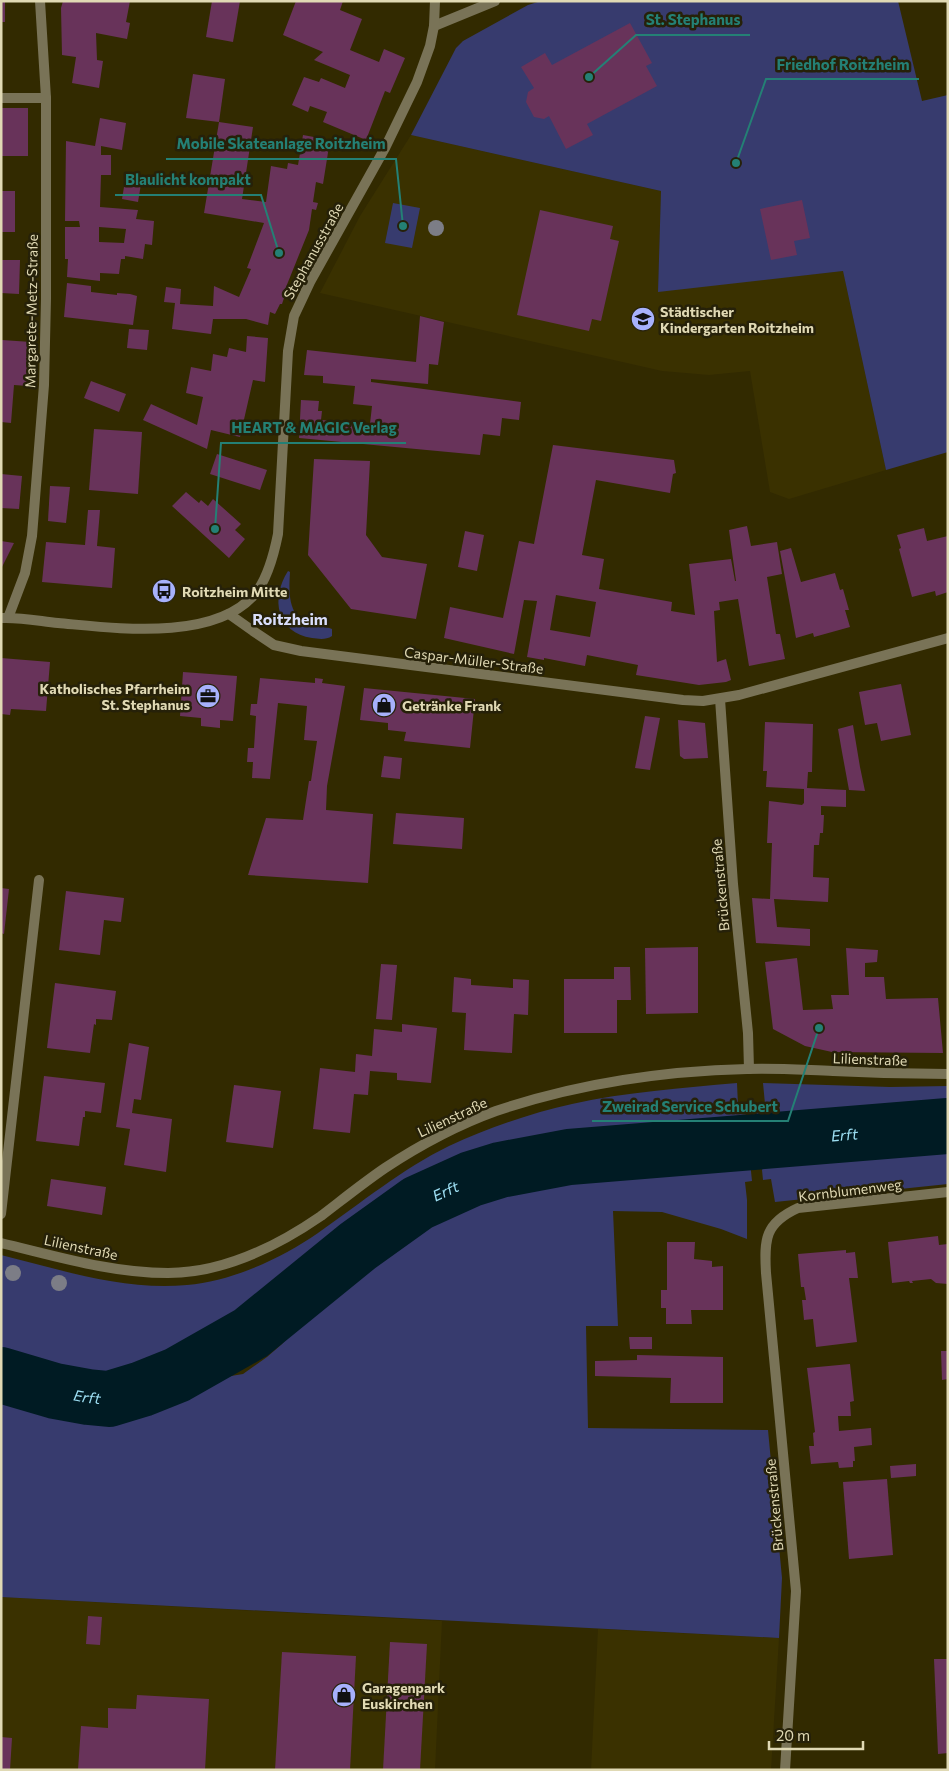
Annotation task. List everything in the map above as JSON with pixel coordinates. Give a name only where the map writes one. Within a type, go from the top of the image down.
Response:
[{"type":"street","name":"Margarete-Metz-Straße","points":[[4,618],[25,573],[32,536],[42,404],[46,290],[46,98],[40,1]]},
{"type":"street","name":"Stephanusstraße","points":[[229,614],[241,607],[263,582],[274,552],[278,534],[288,351],[294,316],[310,282],[408,102],[430,46],[434,26],[434,1]]},
{"type":"street","points":[[434,26],[495,1]]},
{"type":"street","points":[[1,98],[46,98]]},
{"type":"street","points":[[4,618],[125,628],[170,628],[206,622],[229,614]]},
{"type":"street","name":"Caspar-Müller-Straße","points":[[229,614],[253,632],[274,644],[301,651],[683,700],[720,699],[948,638]]},
{"type":"street","name":"Brückenstraße","points":[[720,699],[733,874],[748,1033],[749,1069]]},
{"type":"street","points":[[1,1214],[39,880]]},
{"type":"street","name":"Lilienstraße","points":[[1,1243],[123,1270],[170,1273],[210,1268],[253,1255],[295,1233],[384,1169],[420,1146],[456,1128],[495,1112],[568,1091],[611,1083],[692,1073],[749,1069],[948,1074]]},
{"type":"street","name":"Kornblumenweg","points":[[767,1237],[780,1219],[798,1208],[948,1192]]},
{"type":"street","name":"Brückenstraße","points":[[767,1237],[765,1254],[766,1273],[796,1591],[785,1770]]},
{"type":"shaded area","points":[[541,1],[898,1],[922,101],[948,95],[948,452],[886,470],[843,271],[658,292],[661,191],[411,135],[456,48],[463,41],[528,5]]},
{"type":"shaded area","name":"Städtischer Kindergarten Roitzheim","points":[[411,135],[661,191],[658,291],[843,271],[886,470],[789,499],[770,492],[750,371],[709,375],[662,371],[320,293],[360,216]]},
{"type":"shaded area","points":[[393,203],[420,208],[412,248],[385,243]]},
{"type":"shaded area","points":[[288,571],[290,572],[291,602],[297,615],[309,624],[332,629],[332,636],[320,639],[300,635],[284,622],[278,603],[282,582]]},
{"type":"shaded area","points":[[737,1083],[738,1106],[745,1106],[747,1129],[699,1131],[555,1145],[519,1151],[483,1161],[457,1172],[384,1212],[264,1301],[174,1356],[116,1385],[96,1385],[1,1362],[1,1255],[93,1278],[140,1285],[187,1285],[222,1279],[239,1274],[288,1252],[415,1165],[449,1146],[494,1127],[525,1116],[613,1096]]},
{"type":"shaded area","points":[[763,1083],[890,1087],[948,1086],[948,1115],[831,1124],[758,1133],[756,1105],[765,1104]]},
{"type":"shaded area","points":[[948,1139],[948,1184],[775,1202],[771,1179],[763,1180],[761,1160],[901,1147]]},
{"type":"shaded area","points":[[749,1152],[752,1181],[745,1182],[747,1239],[721,1229],[662,1212],[613,1211],[618,1326],[586,1326],[588,1428],[768,1430],[782,1578],[779,1638],[1,1597],[1,1388],[54,1406],[98,1414],[171,1402],[207,1380],[243,1374],[282,1344],[332,1289],[361,1263],[439,1205],[471,1191],[500,1183],[603,1168],[685,1163]]},
{"type":"shaded area","points":[[1,1597],[442,1621],[435,1770],[1,1770]]},
{"type":"shaded area","points":[[598,1629],[779,1638],[771,1770],[591,1770]]},
{"type":"building","points":[[1,1],[5,1],[5,22],[1,22]]},
{"type":"building","points":[[63,1],[130,1],[126,22],[130,23],[127,39],[96,33],[97,60],[103,61],[99,88],[72,83],[76,57],[62,55],[61,8]]},
{"type":"building","points":[[212,1],[240,1],[233,42],[206,37]]},
{"type":"building","points":[[296,1],[343,1],[340,10],[362,19],[350,50],[379,62],[384,49],[405,58],[390,93],[385,91],[366,140],[323,122],[327,112],[310,106],[308,112],[292,105],[304,77],[319,82],[321,78],[345,88],[350,75],[314,60],[323,52],[283,35]]},
{"type":"building","points":[[630,23],[652,63],[646,66],[657,86],[587,124],[593,135],[566,149],[549,116],[544,119],[534,117],[526,102],[528,92],[534,88],[521,67],[545,53],[552,65]]},
{"type":"building","points":[[193,74],[225,79],[219,122],[186,118]]},
{"type":"building","points":[[1,108],[28,108],[28,156],[1,156]]},
{"type":"building","points":[[100,118],[126,123],[122,150],[101,146],[101,155],[111,155],[111,175],[101,175],[100,207],[138,210],[136,219],[154,221],[152,245],[145,244],[143,259],[125,256],[125,259],[121,259],[119,274],[100,273],[100,281],[67,277],[68,259],[65,259],[65,227],[80,227],[79,221],[65,221],[66,141],[95,146]],"holes":[[[99,227],[126,229],[124,243],[99,242]]]},
{"type":"building","points":[[219,122],[253,127],[242,199],[266,202],[271,166],[287,169],[288,163],[298,165],[303,135],[330,140],[323,184],[316,182],[313,202],[318,203],[316,210],[312,209],[309,230],[282,297],[284,298],[282,304],[280,304],[275,314],[270,312],[268,325],[246,319],[213,319],[211,334],[172,329],[175,303],[164,302],[166,287],[181,289],[180,304],[213,306],[214,286],[239,297],[251,269],[247,268],[264,223],[204,213]]},
{"type":"building","points":[[125,181],[141,184],[138,202],[122,199]]},
{"type":"building","points":[[1,191],[15,191],[15,232],[1,232]]},
{"type":"building","points":[[802,200],[810,238],[794,241],[797,255],[771,260],[760,209]]},
{"type":"building","points":[[540,210],[613,226],[610,239],[619,241],[601,321],[592,319],[589,331],[517,315]]},
{"type":"building","points":[[1,260],[20,260],[19,294],[1,293]]},
{"type":"building","points":[[67,283],[91,286],[91,292],[137,296],[133,325],[64,317]]},
{"type":"building","points":[[420,316],[444,322],[438,365],[429,364],[428,384],[371,379],[371,382],[521,402],[519,420],[502,418],[500,436],[483,434],[480,455],[299,438],[301,400],[319,401],[318,411],[322,411],[321,420],[370,424],[372,406],[353,404],[355,386],[323,383],[323,376],[304,375],[307,350],[416,362]]},
{"type":"building","points":[[129,329],[149,330],[147,350],[127,348]]},
{"type":"building","points":[[247,336],[268,338],[265,382],[253,380],[240,437],[211,430],[207,449],[143,420],[151,404],[197,425],[203,397],[186,393],[191,367],[211,371],[213,354],[227,357],[229,348],[246,352]]},
{"type":"building","points":[[2,340],[31,342],[28,386],[14,385],[11,423],[1,422]]},
{"type":"building","points":[[91,381],[126,394],[119,412],[84,398]]},
{"type":"building","points":[[94,429],[142,432],[138,494],[89,490]]},
{"type":"building","points":[[553,445],[674,460],[676,473],[673,474],[670,493],[596,480],[582,555],[604,559],[599,589],[672,602],[671,611],[695,615],[689,564],[731,559],[736,581],[729,530],[747,526],[751,546],[777,542],[782,574],[767,577],[776,634],[780,634],[785,659],[749,666],[738,599],[719,602],[720,610],[714,611],[717,662],[726,659],[731,680],[726,682],[699,685],[636,675],[638,665],[587,655],[585,666],[544,658],[544,660],[527,657],[537,601],[524,600],[514,654],[444,638],[450,607],[503,618],[519,541],[534,544]],"holes":[[[556,595],[596,602],[590,637],[550,630]]]},
{"type":"building","points":[[217,454],[267,470],[260,490],[210,474]]},
{"type":"building","points":[[314,459],[370,461],[366,535],[382,557],[427,564],[416,619],[351,609],[308,555]]},
{"type":"building","points":[[1,474],[22,476],[19,509],[1,508]]},
{"type":"building","points":[[50,486],[70,487],[66,523],[48,521]]},
{"type":"building","points":[[186,492],[199,503],[201,500],[208,506],[213,499],[241,524],[235,530],[245,539],[229,558],[172,506]]},
{"type":"building","points":[[88,510],[100,510],[97,546],[115,548],[112,588],[42,582],[46,542],[85,545]]},
{"type":"building","points":[[924,528],[927,541],[948,536],[948,592],[936,596],[935,591],[912,597],[897,535]]},
{"type":"building","points":[[465,531],[484,535],[477,571],[458,567]]},
{"type":"building","points":[[1,541],[14,543],[1,569]]},
{"type":"building","points":[[791,548],[801,582],[835,573],[840,590],[843,589],[849,610],[845,610],[850,627],[814,637],[813,633],[796,638],[780,551]]},
{"type":"building","points":[[1,658],[50,662],[46,711],[11,709],[10,715],[1,714]]},
{"type":"building","name":"Katholisches Pfarrheim St. Stephanus","points":[[183,672],[237,676],[233,721],[220,720],[220,728],[201,726],[201,718],[180,716]]},
{"type":"building","points":[[260,678],[315,683],[315,678],[323,679],[322,683],[345,686],[327,786],[326,810],[373,814],[368,883],[248,875],[266,818],[303,820],[317,741],[304,740],[307,706],[278,703],[270,779],[252,778],[253,762],[247,762],[248,748],[254,748],[256,716],[250,715],[251,704],[257,704]]},
{"type":"building","points":[[901,684],[911,735],[881,741],[877,723],[865,725],[859,692]]},
{"type":"building","points":[[364,688],[475,699],[470,748],[404,741],[406,732],[388,730],[388,723],[360,720]]},
{"type":"building","points":[[645,716],[660,718],[650,770],[635,768]]},
{"type":"building","points":[[678,720],[705,723],[708,758],[684,759],[680,756]]},
{"type":"building","points":[[765,722],[813,724],[812,772],[808,772],[807,788],[846,790],[846,807],[821,806],[821,815],[824,815],[823,833],[820,833],[819,845],[814,845],[813,877],[829,878],[828,902],[774,899],[777,927],[810,929],[810,946],[756,943],[752,898],[770,899],[772,843],[767,843],[769,801],[802,805],[804,803],[804,789],[766,787],[767,771],[763,771]]},
{"type":"building","points":[[853,725],[865,791],[849,790],[842,752],[838,729]]},
{"type":"building","points":[[384,756],[402,758],[400,779],[381,777]]},
{"type":"building","points":[[396,813],[464,818],[462,849],[393,844]]},
{"type":"building","points":[[1,888],[9,889],[4,934],[1,933]]},
{"type":"building","points":[[66,891],[124,898],[121,922],[104,920],[100,955],[59,950]]},
{"type":"building","points":[[698,947],[698,1013],[646,1014],[645,948]]},
{"type":"building","points":[[846,948],[878,950],[877,962],[865,963],[865,977],[884,977],[886,999],[938,998],[943,1053],[832,1052],[805,1046],[773,1029],[765,962],[797,958],[803,1010],[833,1009],[831,995],[849,995]]},
{"type":"building","points":[[381,964],[397,965],[392,1020],[376,1019]]},
{"type":"building","points":[[614,967],[630,967],[631,1000],[617,1000],[617,1033],[564,1033],[564,979],[614,979]]},
{"type":"building","points":[[454,977],[471,979],[471,985],[513,988],[513,979],[529,980],[528,1015],[514,1014],[512,1053],[464,1050],[466,1013],[452,1012]]},
{"type":"building","points":[[55,983],[116,991],[112,1020],[96,1019],[90,1053],[47,1048]]},
{"type":"building","points":[[402,1024],[437,1028],[431,1083],[397,1080],[397,1073],[370,1071],[368,1095],[354,1094],[350,1133],[313,1129],[320,1068],[355,1072],[356,1054],[372,1056],[374,1029],[402,1032]]},
{"type":"building","points":[[129,1043],[149,1047],[141,1100],[134,1099],[132,1113],[172,1119],[166,1172],[124,1165],[130,1129],[116,1127]]},
{"type":"building","points":[[44,1076],[105,1083],[101,1113],[85,1111],[79,1146],[36,1141]]},
{"type":"building","points":[[234,1085],[281,1091],[273,1148],[226,1142]]},
{"type":"building","points":[[51,1179],[106,1187],[102,1215],[47,1206]]},
{"type":"building","points":[[938,1236],[939,1245],[948,1244],[948,1284],[936,1283],[931,1279],[912,1281],[913,1283],[909,1281],[892,1283],[888,1242]]},
{"type":"building","points":[[667,1242],[695,1242],[694,1259],[712,1261],[712,1267],[723,1266],[723,1310],[691,1310],[692,1324],[666,1324],[666,1308],[661,1308],[661,1290],[667,1290]]},
{"type":"building","points":[[846,1250],[846,1253],[855,1252],[858,1278],[849,1278],[857,1342],[816,1347],[813,1319],[804,1320],[802,1300],[806,1300],[804,1287],[801,1287],[798,1254]]},
{"type":"building","points":[[629,1337],[652,1337],[652,1349],[630,1349]]},
{"type":"building","points":[[941,1351],[948,1351],[948,1379],[942,1380]]},
{"type":"building","points":[[637,1355],[723,1357],[723,1403],[670,1403],[671,1378],[595,1376],[595,1361],[637,1360]]},
{"type":"building","points":[[850,1364],[854,1401],[850,1402],[851,1416],[838,1416],[839,1431],[871,1428],[872,1445],[854,1447],[855,1461],[853,1461],[853,1467],[839,1468],[838,1462],[811,1464],[809,1446],[814,1446],[813,1433],[815,1432],[807,1368]]},
{"type":"building","points":[[916,1464],[916,1476],[891,1478],[890,1466]]},
{"type":"building","points":[[887,1479],[893,1555],[849,1559],[843,1482]]},
{"type":"building","points":[[88,1616],[102,1617],[100,1645],[86,1644]]},
{"type":"building","points":[[390,1642],[427,1644],[420,1770],[383,1770]]},
{"type":"building","points":[[282,1652],[356,1656],[350,1770],[275,1770]]},
{"type":"building","points":[[934,1659],[948,1659],[948,1753],[938,1754]]},
{"type":"building","points":[[137,1695],[209,1699],[205,1770],[78,1770],[81,1726],[108,1728],[108,1708],[136,1709]]},
{"type":"building","points":[[1,1737],[12,1738],[10,1770],[1,1770]]},
{"type":"waterway","name":"Erft","points":[[1,1375],[55,1391],[109,1399],[142,1389],[177,1375],[251,1333],[358,1246],[418,1203],[471,1179],[500,1170],[569,1157],[948,1126]]},
{"type":"place","name":"St. Stephanus","points":[[589,77]]},
{"type":"place","name":"Friedhof Roitzheim","points":[[736,163]]},
{"type":"place","name":"Mobile Skateanlage Roitzheim","points":[[403,226]]},
{"type":"place","name":"Blaulicht kompakt","points":[[279,253]]},
{"type":"place","name":"Städtischer Kindergarten Roitzheim","points":[[643,319]]},
{"type":"place","name":"HEART & MAGIC Verlag","points":[[215,529]]},
{"type":"place","name":"Roitzheim Mitte","points":[[164,591]]},
{"type":"place","name":"Katholisches Pfarrheim St. Stephanus","points":[[208,696]]},
{"type":"place","name":"Getränke Frank","points":[[384,705]]},
{"type":"place","name":"Zweirad Service Schubert","points":[[819,1028]]},
{"type":"place","name":"Garagenpark Euskirchen","points":[[344,1695]]},
{"type":"district","name":"Roitzheim","points":[[290,618]]}]
